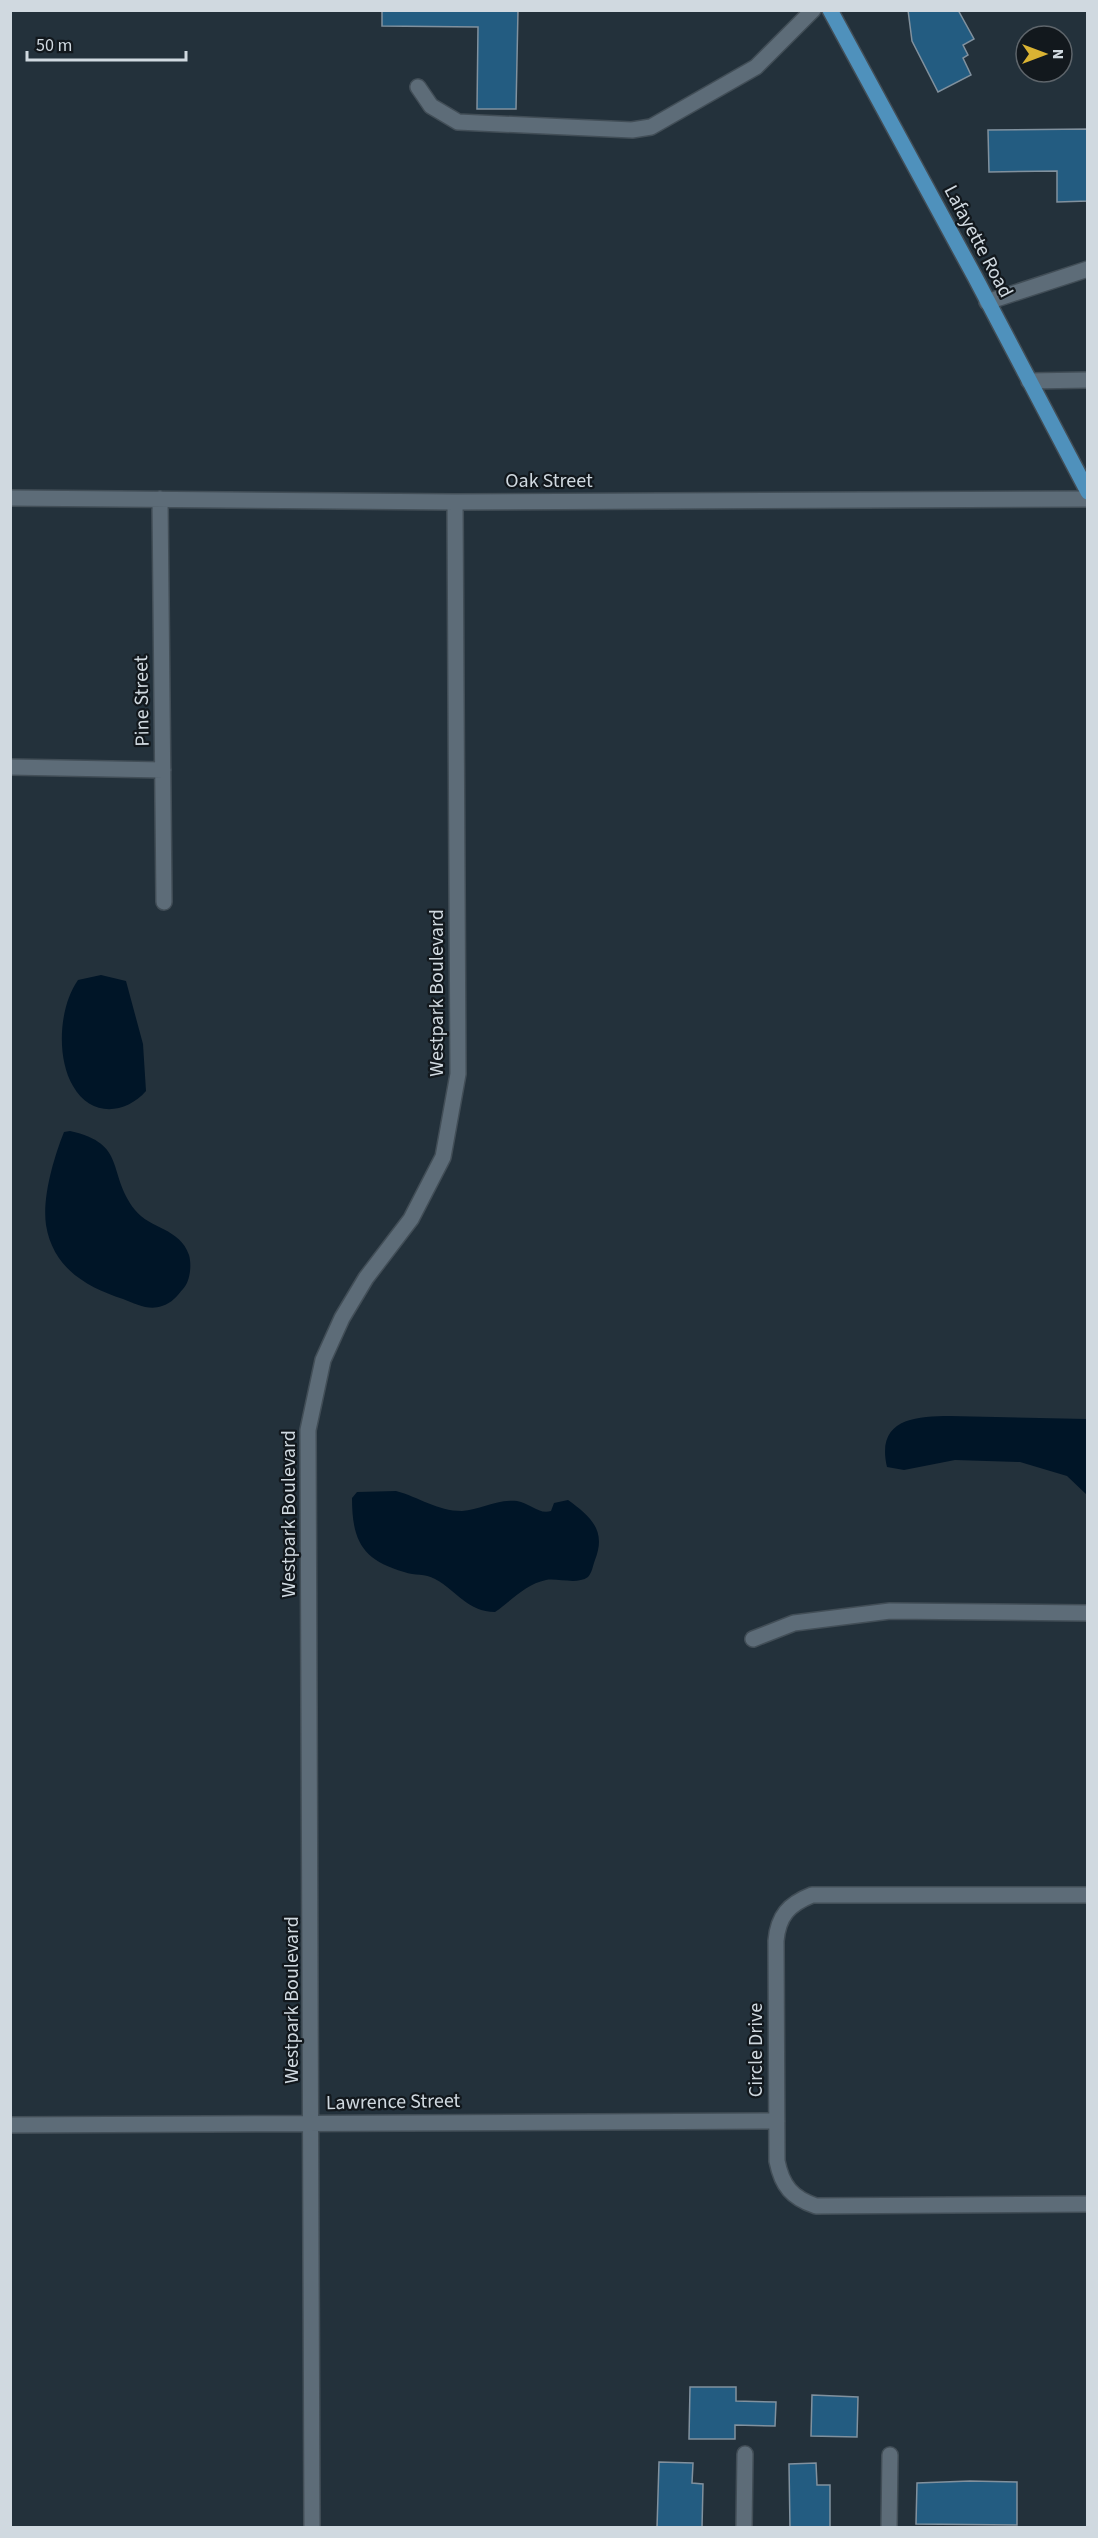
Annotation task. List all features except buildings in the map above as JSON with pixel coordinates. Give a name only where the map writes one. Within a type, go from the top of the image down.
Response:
[{"type":"main road","name":"Lafayette Road","points":[[830,10],[1088,492]]},
{"type":"street","points":[[418,87],[431,106],[458,122],[632,130],[651,127],[756,67],[813,10]]},
{"type":"street","points":[[987,302],[1088,269]]},
{"type":"street","points":[[1029,381],[1088,380]]},
{"type":"street","name":"Oak Street","points":[[10,498],[455,501],[1088,499]]},
{"type":"street","name":"Pine Street","points":[[160,499],[164,902]]},
{"type":"street","name":"Westpark Boulevard","points":[[312,2528],[313,2123],[308,1430],[323,1360],[342,1318],[366,1278],[411,1219],[443,1156],[458,1074],[455,501]]},
{"type":"street","points":[[10,767],[163,770]]},
{"type":"street","points":[[753,1639],[794,1623],[890,1611],[1088,1613]]},
{"type":"street","name":"Circle Drive","points":[[1088,1895],[812,1895],[797,1901],[785,1911],[777,1926],[776,1941],[777,2161],[780,2178],[789,2191],[801,2201],[816,2206],[1088,2204]]},
{"type":"street","name":"Lawrence Street","points":[[10,2125],[777,2121]]},
{"type":"street","points":[[744,2528],[745,2454]]},
{"type":"street","points":[[889,2528],[890,2455]]},
{"type":"water","points":[[101,975],[126,981],[143,1044],[146,1091],[128,1105],[108,1109],[98,1108],[80,1096],[68,1074],[62,1047],[64,1018],[72,991],[78,980]]},
{"type":"water","points":[[70,1131],[101,1143],[113,1161],[126,1196],[135,1210],[148,1221],[179,1239],[185,1246],[190,1259],[189,1278],[183,1289],[169,1303],[147,1307],[109,1294],[73,1274],[56,1253],[46,1225],[46,1202],[60,1142],[64,1132]]},
{"type":"water","points":[[923,1417],[1087,1419],[1087,1495],[1067,1476],[1020,1462],[955,1460],[904,1470],[887,1467],[885,1451],[887,1439],[892,1430],[900,1424]]},
{"type":"water","points":[[396,1491],[436,1506],[462,1511],[517,1501],[547,1512],[551,1511],[554,1503],[568,1500],[589,1518],[598,1532],[598,1549],[591,1571],[588,1577],[578,1581],[546,1580],[539,1582],[525,1589],[495,1612],[477,1609],[435,1579],[390,1567],[379,1562],[363,1547],[354,1526],[352,1498],[357,1492]]}]
